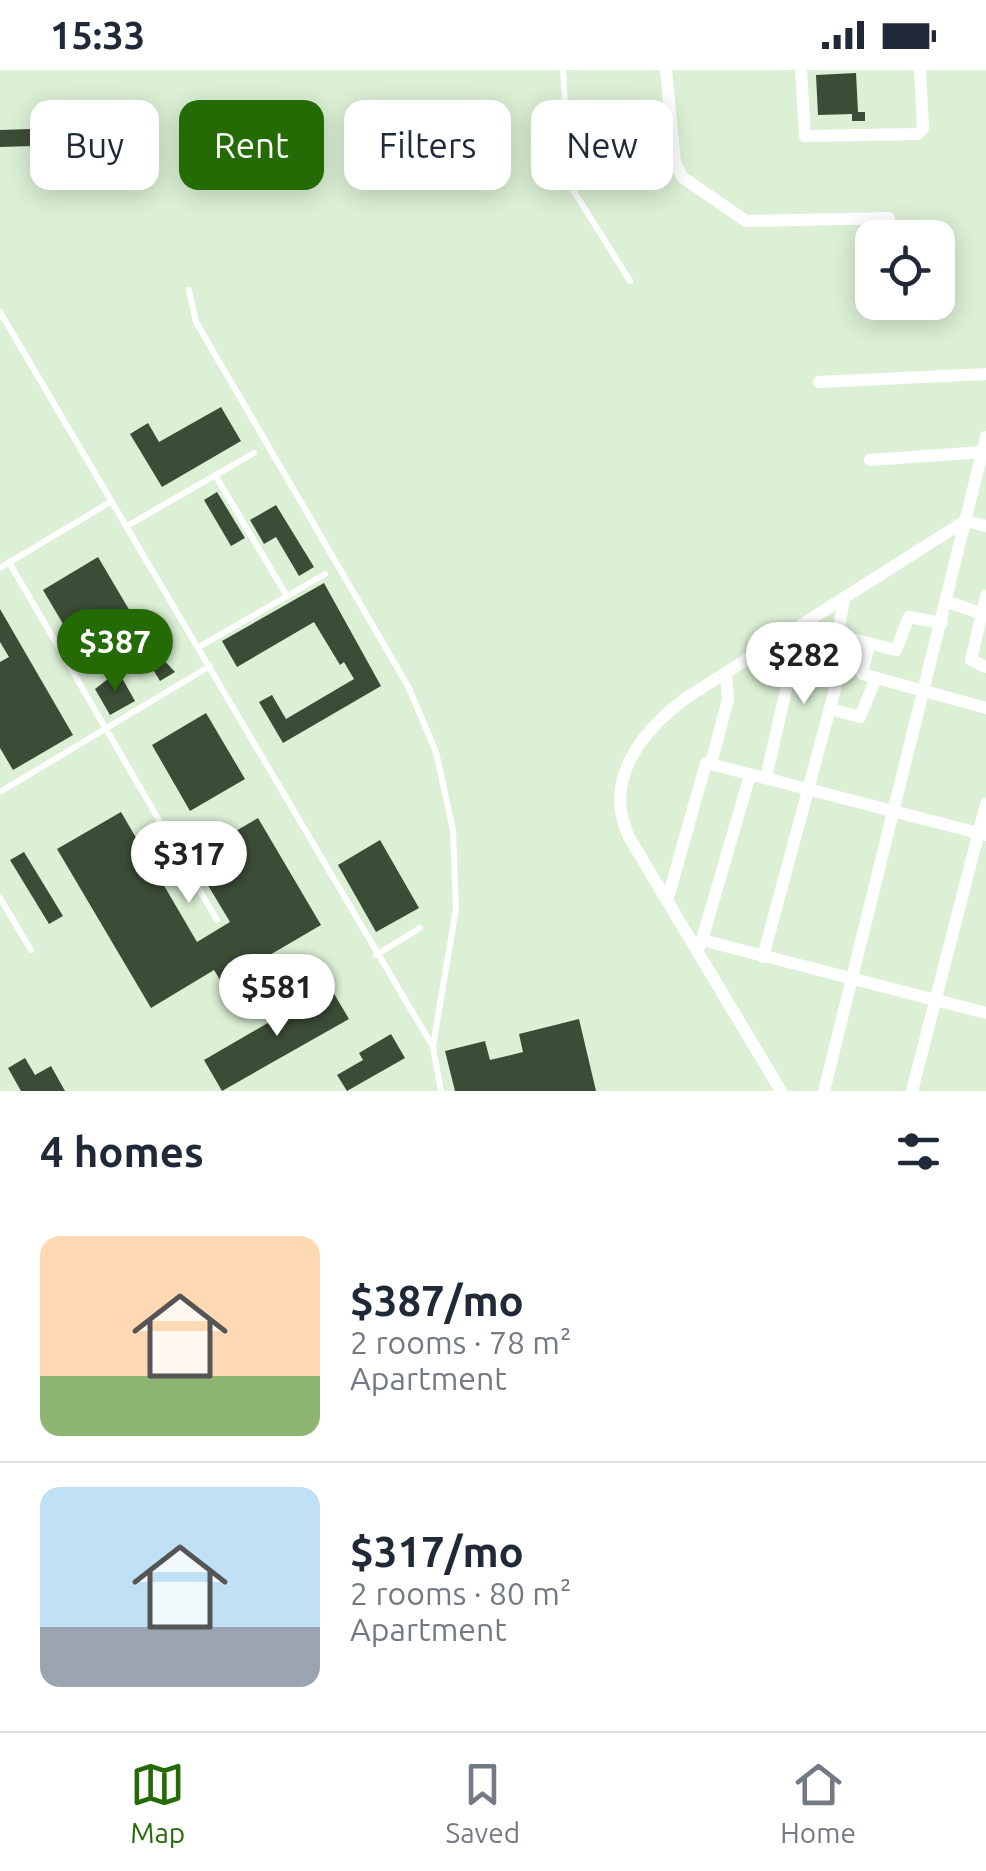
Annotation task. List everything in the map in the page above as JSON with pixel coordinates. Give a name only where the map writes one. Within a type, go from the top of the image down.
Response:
[{"type":"street","points":[[666,70],[675,162],[682,176],[730,211],[746,221],[762,223],[889,218]]},
{"type":"street","points":[[801,70],[804,136],[918,134],[922,128],[920,70]]},
{"type":"street","points":[[819,382],[986,374]]},
{"type":"street","points":[[824,1091],[986,438]]},
{"type":"street","points":[[870,460],[982,452]]},
{"type":"street","points":[[781,1091],[700,946],[666,901],[622,823],[620,806],[627,766],[634,748],[666,713],[965,521],[986,526]]},
{"type":"street","points":[[986,596],[971,660],[986,666]]},
{"type":"street","points":[[764,957],[830,710],[836,682],[832,667],[844,602]]},
{"type":"street","points":[[948,602],[980,613]]},
{"type":"street","points":[[840,636],[896,650],[909,617],[942,623]]},
{"type":"street","points":[[766,778],[788,682],[788,672],[773,644]]},
{"type":"street","points":[[869,644],[860,673],[986,708]]},
{"type":"street","points":[[711,764],[728,699],[726,674]]},
{"type":"street","points":[[830,710],[860,718],[876,678]]},
{"type":"street","points":[[666,901],[702,769],[711,764],[982,834]]},
{"type":"street","points":[[700,946],[750,775]]},
{"type":"street","points":[[912,1091],[982,834],[986,804]]},
{"type":"street","points":[[700,946],[764,957],[986,1012]]},
{"type":"lane","points":[[563,70],[570,185],[630,281]]},
{"type":"lane","points":[[189,290],[196,322],[408,686],[436,752],[453,830],[456,910],[433,1047],[441,1091]]},
{"type":"lane","points":[[0,312],[433,1047]]},
{"type":"lane","points":[[127,526],[254,453]]},
{"type":"lane","points":[[216,475],[287,596]]},
{"type":"lane","points":[[0,568],[112,501]]},
{"type":"lane","points":[[9,562],[217,920]]},
{"type":"lane","points":[[199,647],[325,574]]},
{"type":"lane","points":[[0,792],[210,666]]},
{"type":"lane","points":[[0,898],[31,950]]},
{"type":"lane","points":[[376,955],[420,928]]},
{"type":"building","points":[[856,73],[858,112],[865,112],[865,121],[852,121],[852,114],[818,115],[816,75]]},
{"type":"building","points":[[30,129],[30,146],[0,147],[0,130]]},
{"type":"building","points":[[221,407],[241,441],[162,487],[130,434],[148,423],[159,442]]},
{"type":"building","points":[[217,492],[245,538],[231,546],[204,500]]},
{"type":"building","points":[[276,505],[314,567],[299,576],[276,537],[264,544],[250,520]]},
{"type":"building","points":[[98,557],[144,635],[89,668],[43,590]]},
{"type":"building","points":[[324,583],[381,686],[283,743],[259,702],[272,695],[286,719],[354,679],[344,662],[340,665],[314,622],[237,667],[222,641]]},
{"type":"building","points":[[0,609],[73,735],[13,770],[0,748],[0,662],[9,657],[0,642]]},
{"type":"building","points":[[159,655],[175,672],[160,681],[148,661]]},
{"type":"building","points":[[118,671],[135,701],[110,715],[95,689]]},
{"type":"building","points":[[206,713],[245,779],[190,811],[152,745]]},
{"type":"building","points":[[121,812],[197,942],[230,922],[191,857],[258,818],[321,925],[222,983],[214,970],[151,1008],[57,849]]},
{"type":"building","points":[[380,840],[419,908],[376,932],[338,865]]},
{"type":"building","points":[[24,852],[63,916],[49,924],[10,860]]},
{"type":"building","points":[[330,987],[349,1019],[222,1091],[204,1060]]},
{"type":"building","points":[[579,1019],[596,1091],[455,1091],[445,1051],[485,1041],[490,1060],[523,1052],[519,1034]]},
{"type":"building","points":[[391,1034],[405,1058],[347,1091],[337,1075],[363,1060],[359,1053]]},
{"type":"building","points":[[25,1058],[35,1075],[51,1066],[65,1091],[21,1091],[8,1068]]}]
